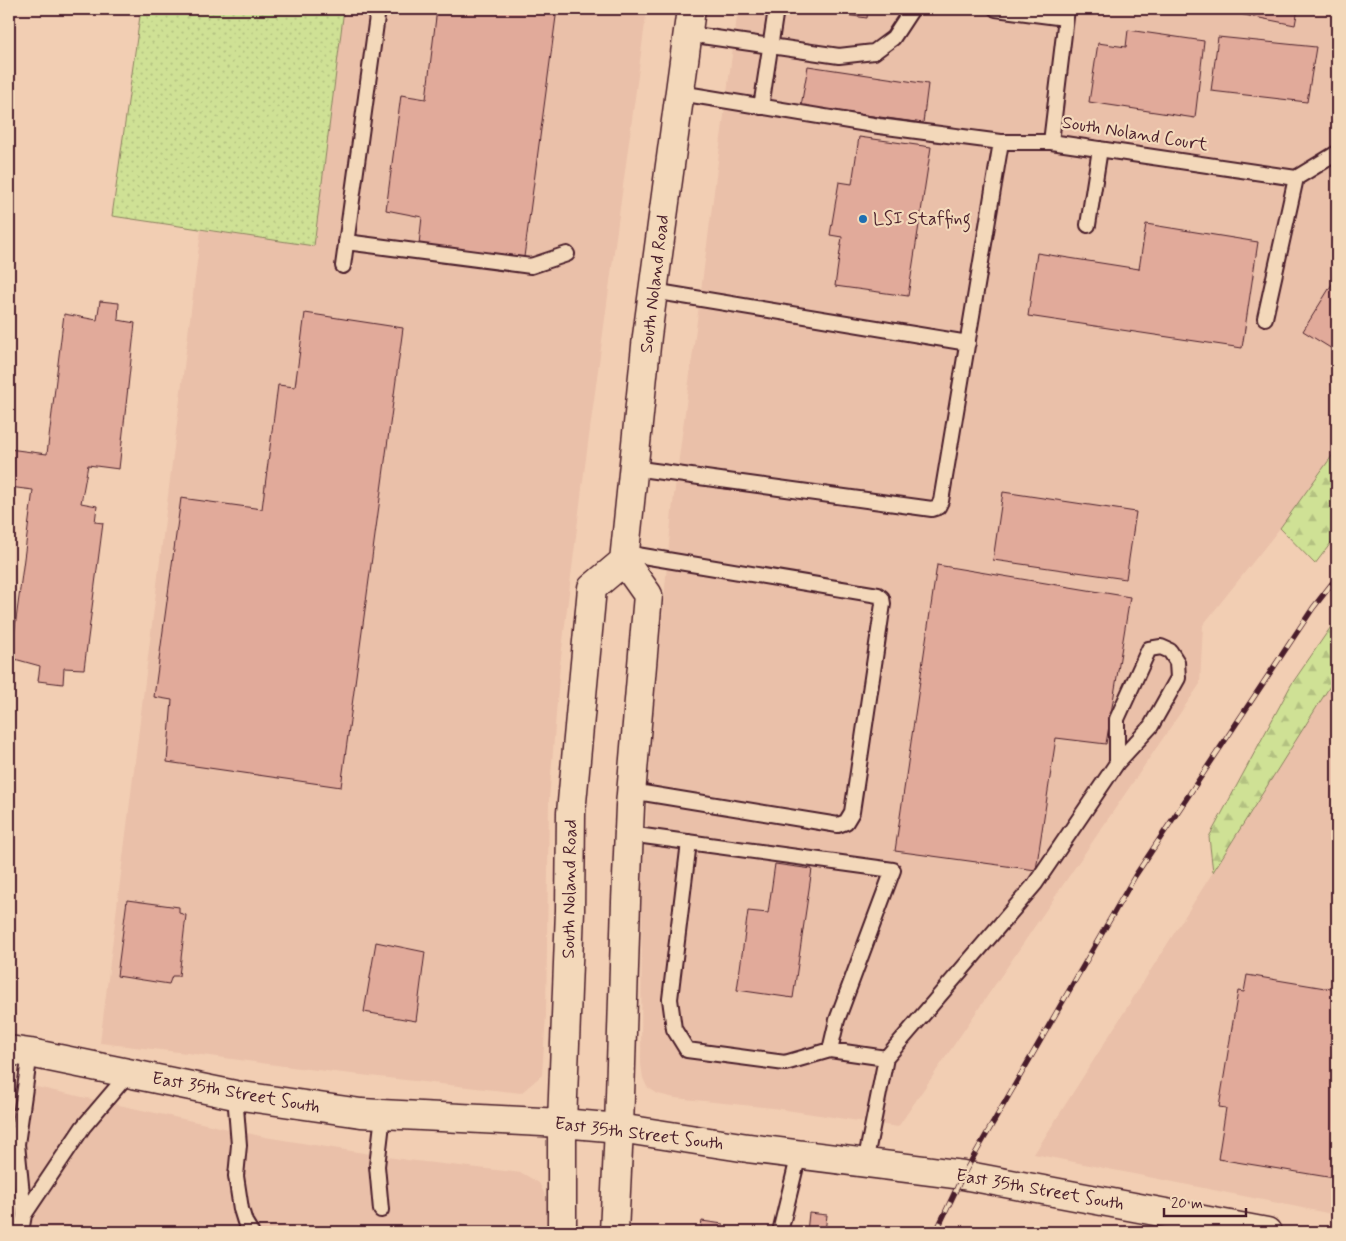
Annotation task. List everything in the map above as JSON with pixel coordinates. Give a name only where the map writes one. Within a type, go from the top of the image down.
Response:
[{"type":"main road","name":"South Noland Road","points":[[562,1232],[562,1123],[570,920],[571,813],[592,588],[624,557],[647,336],[689,21]]},
{"type":"main road","points":[[614,1232],[620,1128],[631,791],[648,595],[624,557]]},
{"type":"main road","name":"East 35th Street South","points":[[20,1052],[235,1095],[361,1114],[562,1123],[620,1128],[748,1148],[963,1175],[1267,1232]]},
{"type":"lane","points":[[343,266],[378,9]]},
{"type":"lane","points":[[761,107],[776,9]]},
{"type":"lane","points":[[689,21],[771,46],[839,56],[874,52],[893,38],[912,9]]},
{"type":"lane","points":[[996,9],[1066,13]]},
{"type":"lane","name":"South Noland Court","points":[[1066,13],[1051,142],[1296,178]]},
{"type":"lane","points":[[680,94],[879,126],[1001,142],[1051,142]]},
{"type":"lane","points":[[634,468],[932,509],[938,507],[941,502],[1001,142]]},
{"type":"lane","points":[[1088,224],[1100,149]]},
{"type":"lane","points":[[1265,318],[1296,178],[1337,153]]},
{"type":"lane","points":[[346,242],[531,266],[567,254]]},
{"type":"lane","points":[[653,291],[968,343]]},
{"type":"lane","points":[[624,557],[878,595],[882,598],[883,604],[852,812],[846,822],[838,825],[631,791]]},
{"type":"lane","points":[[865,1163],[886,1058],[1035,884],[1118,763],[1151,726],[1178,678],[1177,662],[1170,651],[1162,647],[1150,649],[1117,719],[1118,763]]},
{"type":"lane","points":[[629,834],[892,870],[837,1020],[830,1050]]},
{"type":"lane","points":[[689,842],[670,1000],[674,1029],[688,1050],[785,1063],[830,1050],[886,1058]]},
{"type":"lane","points":[[20,1052],[17,1144],[24,1215],[21,1232]]},
{"type":"lane","points":[[24,1215],[83,1127],[129,1074]]},
{"type":"lane","points":[[235,1095],[239,1145],[236,1176],[241,1209],[245,1222],[251,1232]]},
{"type":"lane","points":[[381,1210],[377,1166],[383,1115]]},
{"type":"lane","points":[[780,1232],[799,1154]]},
{"type":"shaded area","points":[[344,9],[647,9],[560,665],[549,800],[546,1016],[542,1075],[521,1093],[100,1043],[201,230],[314,245]]},
{"type":"shaded area","points":[[738,9],[1337,9],[1337,449],[1280,528],[1203,625],[1200,684],[898,1127],[773,1108],[675,1098],[658,1094],[647,1087],[643,1078],[641,1064],[642,893],[651,740],[672,511]]},
{"type":"shaded area","points":[[1337,675],[1337,1215],[1034,1154],[1213,872]]},
{"type":"shaded area","points":[[9,1081],[265,1137],[407,1160],[522,1173],[539,1183],[550,1205],[549,1232],[9,1232]]},
{"type":"green space","points":[[141,9],[344,9],[314,246],[112,216]]},
{"type":"green space","points":[[1337,449],[1337,535],[1315,564],[1280,528]]},
{"type":"green space","points":[[1337,618],[1337,675],[1213,872],[1209,837],[1291,685]]},
{"type":"building","points":[[437,9],[557,9],[524,257],[419,244],[422,217],[386,210],[401,95],[426,99]]},
{"type":"building","points":[[816,9],[868,9],[867,18],[816,11]]},
{"type":"building","points":[[1219,9],[1298,9],[1295,25]]},
{"type":"building","points":[[1128,30],[1204,41],[1195,118],[1089,102],[1098,43],[1126,47]]},
{"type":"building","points":[[1218,37],[1316,47],[1307,102],[1211,91]]},
{"type":"building","points":[[808,66],[928,84],[923,123],[801,106]]},
{"type":"building","points":[[859,137],[931,147],[908,296],[835,286],[842,237],[830,235],[839,182],[852,184]]},
{"type":"building","points":[[1146,224],[1258,242],[1242,348],[1028,316],[1037,253],[1139,269]]},
{"type":"building","points":[[1337,276],[1337,352],[1303,331]]},
{"type":"building","points":[[100,301],[119,303],[118,320],[135,323],[119,469],[88,465],[81,503],[97,506],[95,522],[103,523],[84,669],[64,668],[63,684],[38,681],[40,666],[11,658],[33,490],[9,487],[9,449],[47,454],[64,314],[97,320]]},
{"type":"building","points":[[305,313],[403,328],[341,787],[167,762],[172,700],[154,697],[181,498],[262,509],[278,385],[295,387]]},
{"type":"building","points":[[1003,492],[1136,512],[1126,579],[993,560]]},
{"type":"building","points":[[937,565],[1130,597],[1106,744],[1056,738],[1036,870],[895,851]]},
{"type":"building","points":[[775,864],[812,869],[793,998],[737,990],[748,911],[768,913]]},
{"type":"building","points":[[127,900],[179,907],[179,913],[186,915],[179,976],[172,976],[169,984],[117,976]]},
{"type":"building","points":[[376,942],[425,952],[416,1021],[364,1012]]},
{"type":"building","points":[[1247,975],[1337,990],[1337,1156],[1334,1178],[1218,1159],[1226,1108],[1219,1107],[1238,991],[1244,992]]},
{"type":"building","points":[[809,1213],[827,1215],[825,1232],[807,1232]]},
{"type":"building","points":[[702,1221],[723,1224],[721,1232],[700,1232]]},
{"type":"railway","points":[[936,1232],[963,1175],[1135,876],[1313,608],[1337,577]]},
{"type":"place","name":"LSI Staffing","points":[[863,219]]}]
